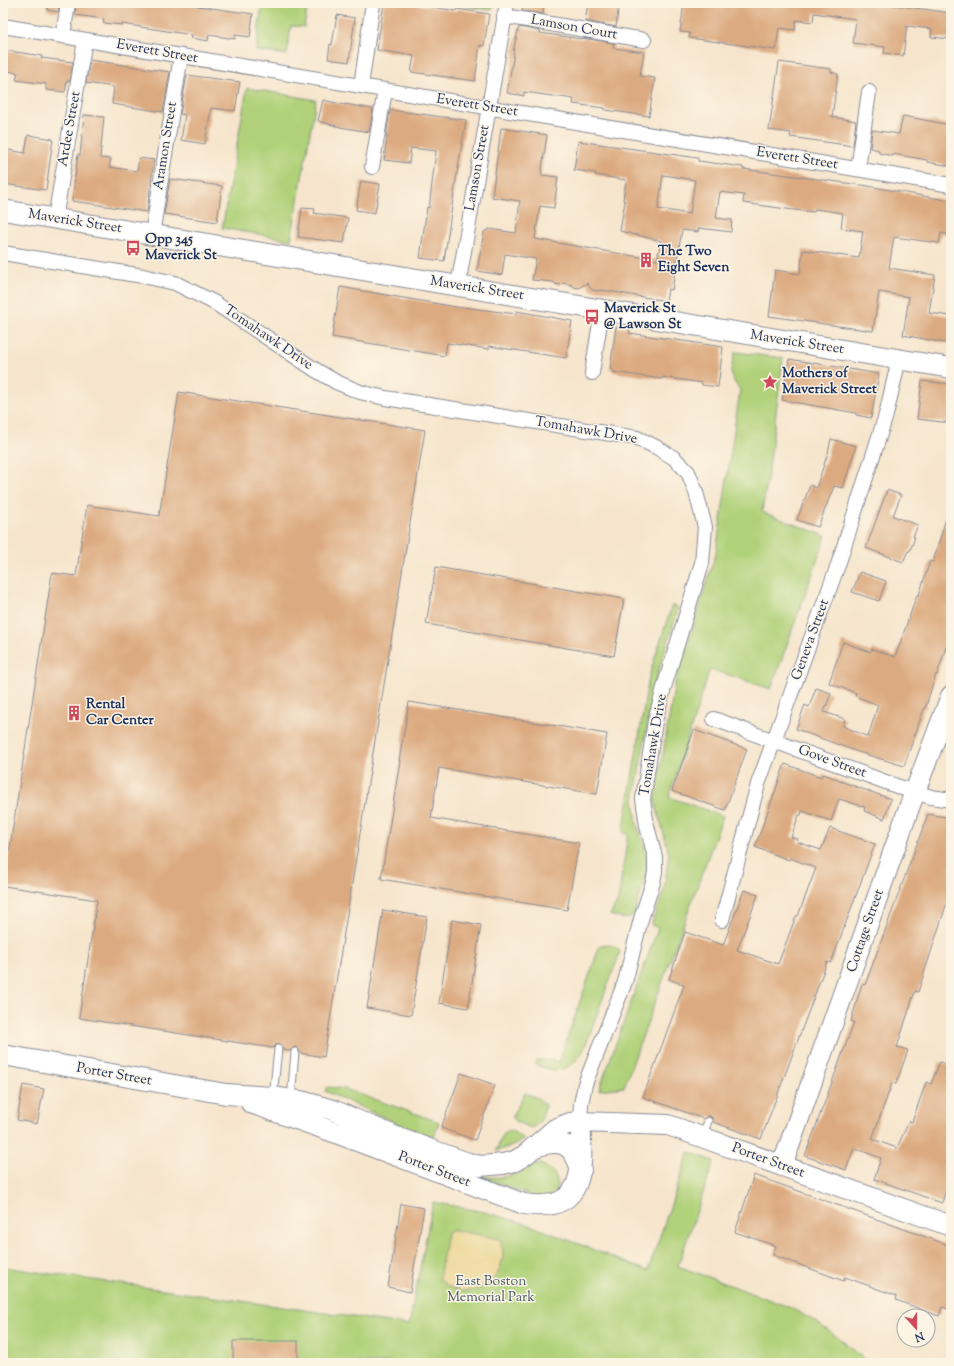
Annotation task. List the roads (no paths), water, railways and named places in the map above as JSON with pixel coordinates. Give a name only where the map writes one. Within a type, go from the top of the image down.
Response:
[{"type":"main road","name":"Maverick Street","points":[[3,210],[951,368]]},
{"type":"main road","name":"Cottage Street","points":[[782,1166],[915,792],[951,696]]},
{"type":"main road","name":"Porter Street","points":[[3,1054],[226,1094],[282,1098],[333,1110],[415,1144],[480,1166],[492,1166],[515,1161],[536,1147],[555,1129],[570,1123],[663,1124],[706,1129],[782,1166],[951,1226]]},
{"type":"main road","name":"Porter Street","points":[[226,1094],[328,1130],[524,1204],[545,1205],[563,1200],[573,1190],[580,1177],[581,1170],[582,1153],[580,1122]]},
{"type":"main road","points":[[536,1147],[548,1142],[557,1142],[566,1146],[573,1151],[581,1170]]},
{"type":"street","points":[[63,36],[68,3]]},
{"type":"street","points":[[361,86],[373,3]]},
{"type":"street","name":"Lamson Court","points":[[506,10],[644,40]]},
{"type":"street","name":"Lamson Street","points":[[458,286],[506,10]]},
{"type":"street","name":"Everett Street","points":[[3,26],[951,185]]},
{"type":"street","name":"Ardee Street","points":[[55,219],[85,40]]},
{"type":"street","name":"Aramon Street","points":[[152,235],[181,56]]},
{"type":"street","points":[[372,167],[385,90]]},
{"type":"street","points":[[858,169],[868,92]]},
{"type":"street","name":"Tomahawk Drive","points":[[3,253],[143,276],[175,283],[205,297],[225,309],[314,369],[336,382],[360,392],[385,398],[637,438],[656,446],[674,458],[688,472],[696,492],[705,527],[702,563],[655,721],[643,799],[647,826],[655,857],[655,872],[636,935],[625,982],[586,1084],[581,1104],[580,1122]]},
{"type":"street","points":[[592,373],[598,324],[602,310]]},
{"type":"street","name":"Geneva Street","points":[[722,920],[758,784],[838,566],[886,415],[899,359]]},
{"type":"street","name":"Gove Street","points":[[714,719],[773,742],[915,792],[931,797],[951,800]]},
{"type":"lane","points":[[278,1049],[282,1098]]},
{"type":"lane","points":[[282,1098],[295,1052]]},
{"type":"place","name":"Opp 345 Maverick St","points":[[133,248]]},
{"type":"place","name":"The Two Eight Seven","points":[[646,260]]},
{"type":"place","name":"Maverick St @ Lawson St","points":[[592,317]]},
{"type":"place","name":"Mothers of Maverick Street","points":[[770,382]]},
{"type":"place","name":"Rental Car Center","points":[[74,713]]},
{"type":"park label","name":"East Boston Memorial Park","points":[[491,1290]]}]
